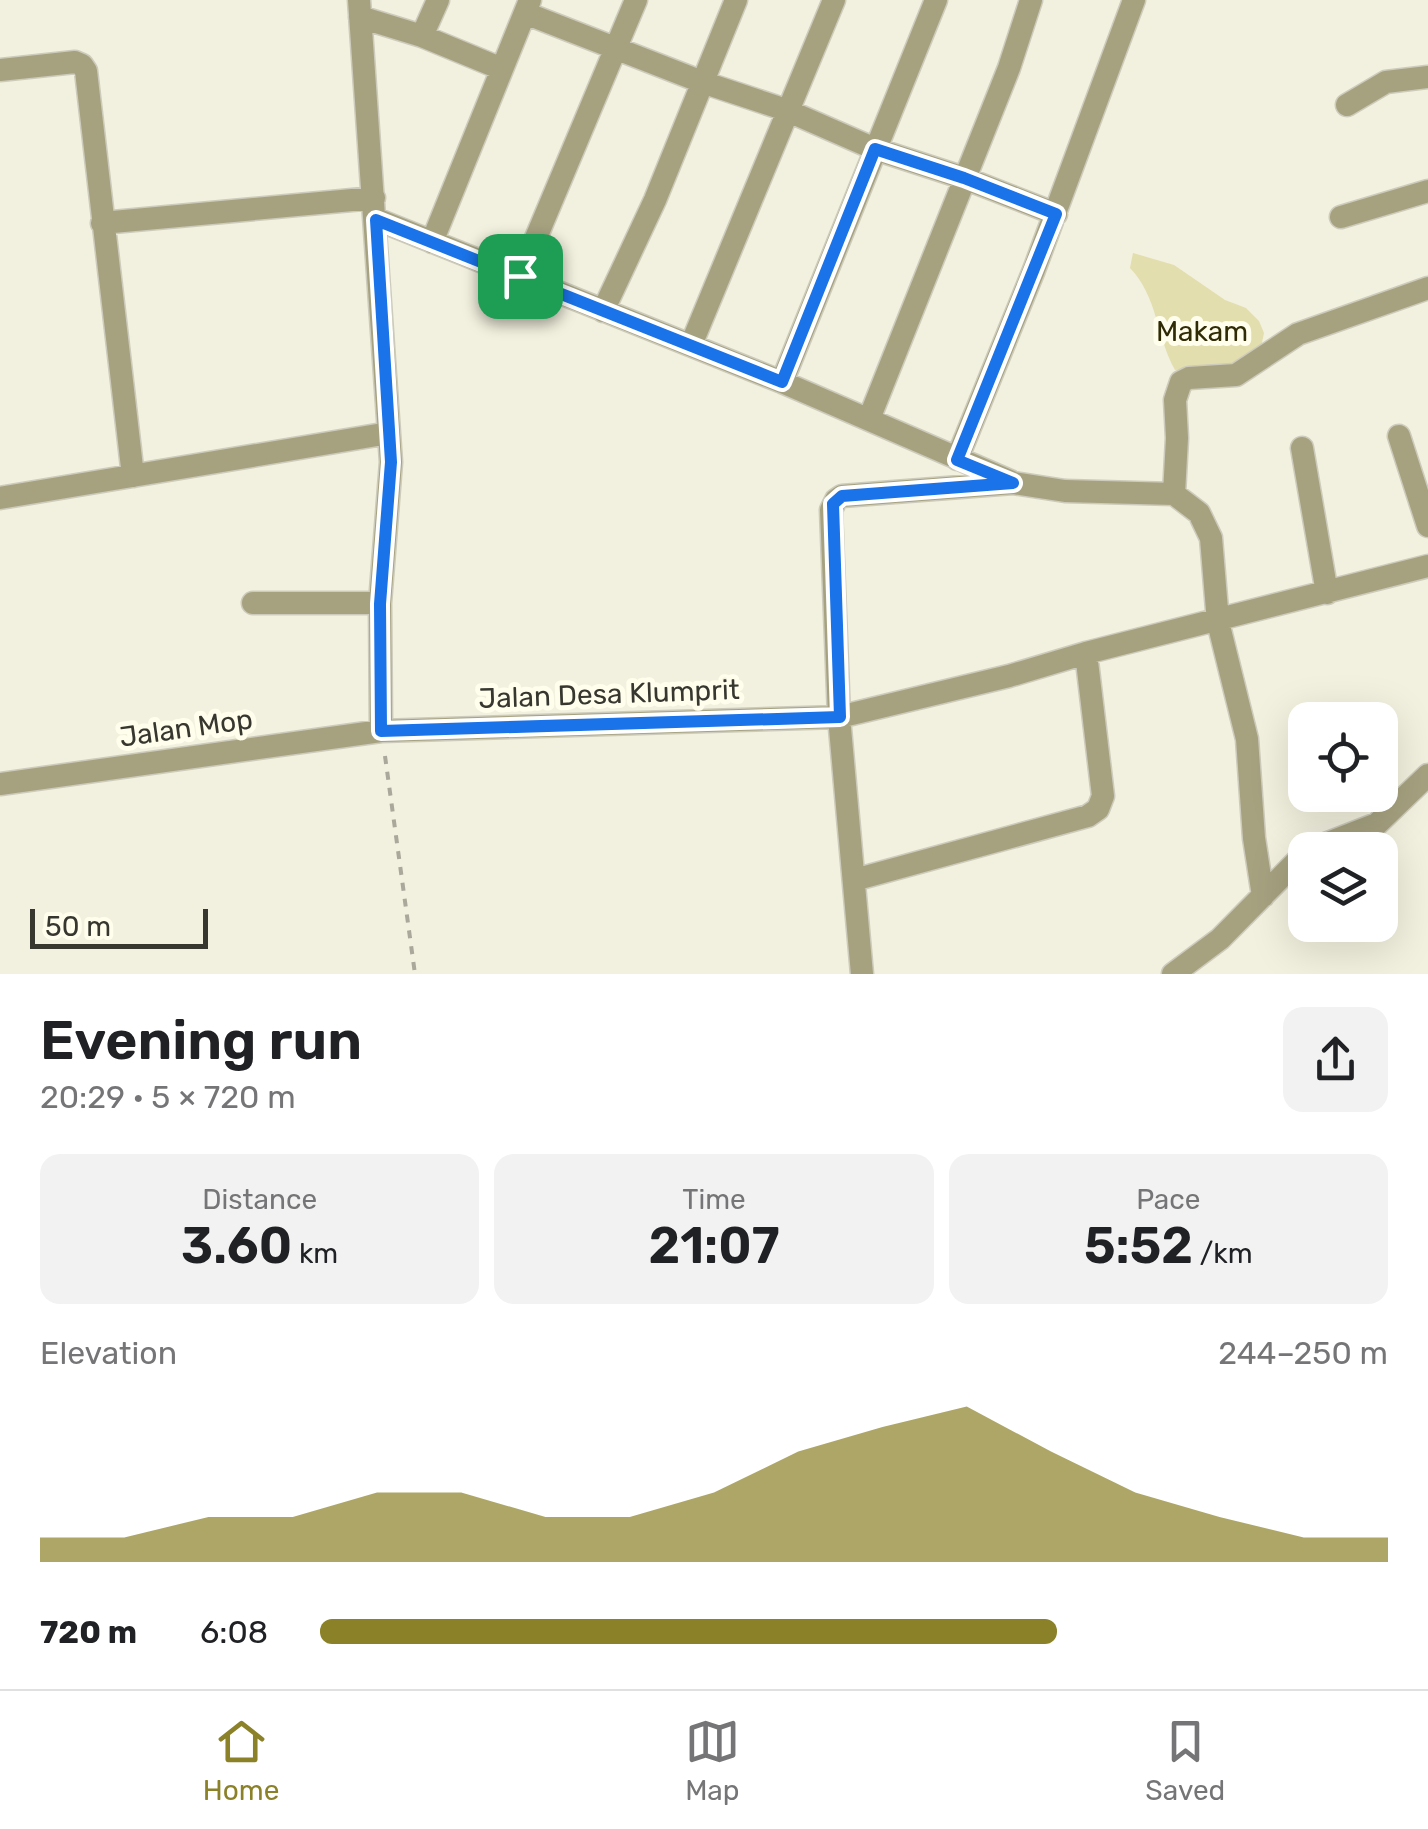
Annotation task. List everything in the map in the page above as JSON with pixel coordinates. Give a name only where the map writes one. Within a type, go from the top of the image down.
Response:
[{"type":"street","points":[[422,36],[438,0]]},
{"type":"street","points":[[520,276],[636,0]]},
{"type":"street","points":[[604,311],[655,200],[736,0]]},
{"type":"street","points":[[691,344],[834,0]]},
{"type":"street","points":[[782,382],[936,0]]},
{"type":"street","points":[[869,419],[1009,68],[1031,0]]},
{"type":"street","points":[[957,460],[1056,214],[1134,0]]},
{"type":"street","points":[[432,242],[527,6],[702,82],[786,110],[875,149],[1056,214]]},
{"type":"street","points":[[381,731],[380,604],[391,462],[360,9],[502,69]]},
{"type":"street","points":[[0,70],[82,64],[93,126],[133,476]]},
{"type":"street","points":[[1347,105],[1386,82],[1428,77]]},
{"type":"street","points":[[1342,217],[1428,191]]},
{"type":"street","points":[[102,224],[375,209],[432,242],[691,344],[1013,483]]},
{"type":"street","points":[[1174,494],[1178,438],[1175,392],[1182,382],[1189,378],[1236,375],[1298,334],[1428,288]]},
{"type":"street","points":[[0,498],[390,433]]},
{"type":"street","points":[[1399,436],[1428,526]]},
{"type":"street","points":[[1302,448],[1327,593]]},
{"type":"street","points":[[862,974],[840,717],[832,510],[842,496],[1013,483],[1065,491],[1174,494],[1199,513],[1211,538],[1218,622],[1246,739],[1263,896]]},
{"type":"street","name":"Jalan Desa Klumprit","points":[[381,731],[840,717],[1428,566]]},
{"type":"street","points":[[252,603],[380,604]]},
{"type":"street","points":[[854,880],[1088,816],[1098,809],[1104,796],[1086,653]]},
{"type":"street","name":"Jalan Mop","points":[[0,784],[381,731]]},
{"type":"street","points":[[1358,832],[1378,824],[1428,775]]},
{"type":"street","points":[[1173,974],[1220,940],[1288,872]]},
{"type":"path","points":[[381,731],[415,974]]},
{"type":"green space","name":"Makam","points":[[1133,253],[1174,265],[1225,300],[1246,308],[1264,333],[1261,347],[1241,365],[1175,370],[1152,304],[1130,268]]},
{"type":"route","points":[[875,149],[1056,214],[957,460],[1013,483],[842,496],[833,504],[840,717],[381,731],[380,604],[391,462],[376,220],[520,276],[782,382],[875,149]]}]
